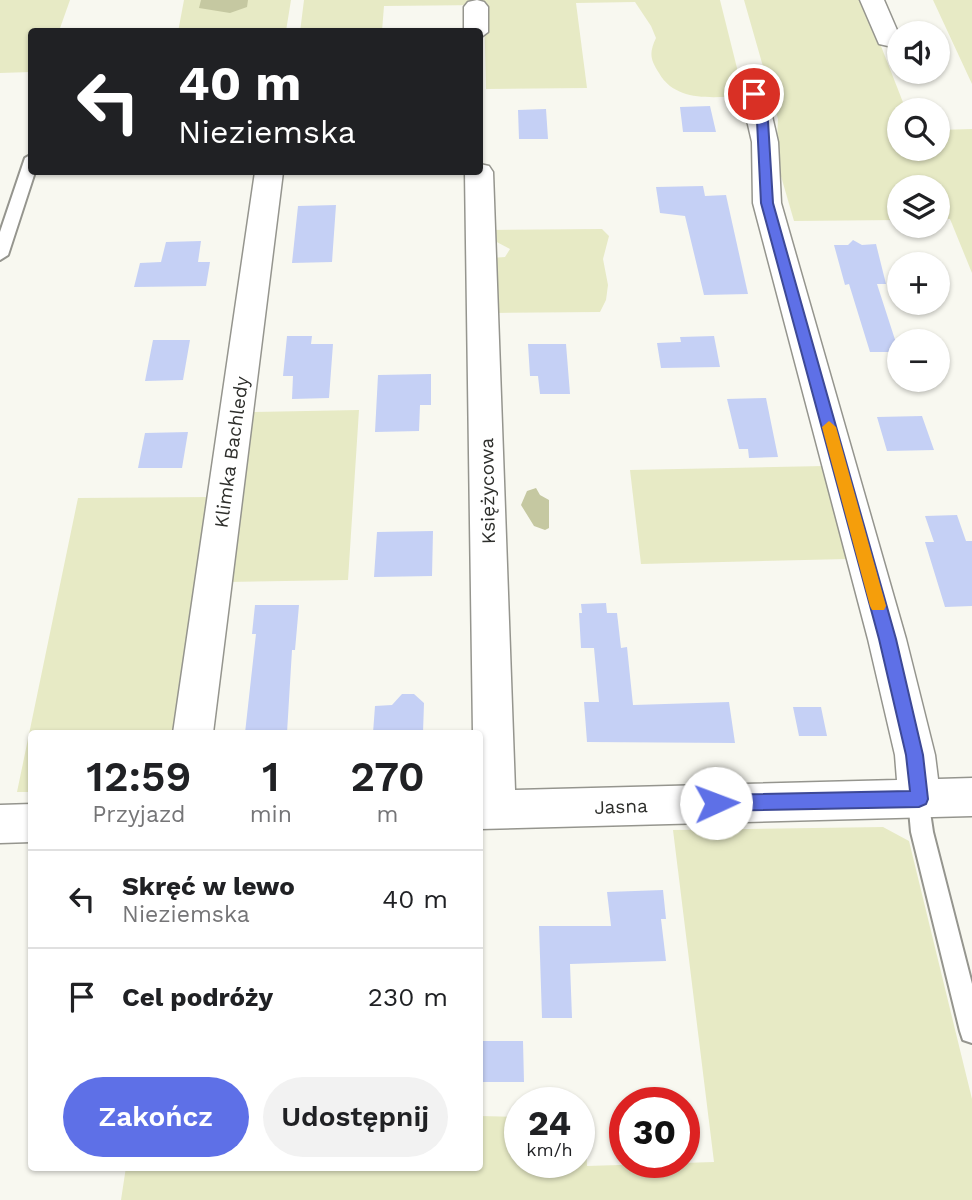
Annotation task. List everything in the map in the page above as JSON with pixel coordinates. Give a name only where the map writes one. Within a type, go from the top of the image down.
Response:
[{"type":"street","points":[[872,0],[887,37]]},
{"type":"street","points":[[754,94],[762,121],[767,203],[887,639],[915,755],[919,799]]},
{"type":"street","name":"Klimka Bachledy","points":[[193,730],[269,175]]},
{"type":"street","name":"Księżycowa","points":[[480,175],[487,810]]},
{"type":"street","name":"Jasna","points":[[487,810],[972,797]]},
{"type":"street","points":[[0,824],[28,823]]},
{"type":"lane","points":[[0,255],[28,170]]},
{"type":"lane","points":[[919,799],[922,832],[972,1031]]},
{"type":"shaded area","points":[[0,0],[70,0],[60,28],[28,28],[28,72],[0,73]]},
{"type":"shaded area","points":[[184,0],[291,0],[286,28],[179,28]]},
{"type":"shaded area","points":[[201,0],[248,0],[247,7],[230,13],[199,8]]},
{"type":"shaded area","points":[[304,0],[720,0],[744,96],[685,94],[666,83],[652,60],[651,52],[656,38],[635,2],[576,3],[587,88],[486,89],[484,5],[384,6],[382,28],[300,28]]},
{"type":"shaded area","points":[[744,0],[863,0],[887,61],[887,84],[896,84],[901,98],[887,98],[887,161],[950,161],[950,130],[972,129],[972,273],[950,219],[950,175],[887,175],[887,220],[794,221],[776,159],[778,119]]},
{"type":"shaded area","points":[[933,0],[972,0],[972,84],[950,37],[950,21],[943,21]]},
{"type":"shaded area","points":[[602,229],[609,236],[603,259],[608,285],[606,300],[600,312],[493,313],[491,258],[505,257],[510,249],[491,239],[490,230]]},
{"type":"shaded area","points":[[359,410],[348,580],[227,582],[250,412]]},
{"type":"shaded area","points":[[824,466],[847,559],[641,564],[630,470]]},
{"type":"shaded area","points":[[536,488],[540,495],[549,500],[549,528],[545,530],[534,526],[521,505],[527,491]]},
{"type":"shaded area","points":[[211,497],[176,730],[30,730],[78,498]]},
{"type":"shaded area","points":[[28,739],[28,792],[17,792]]},
{"type":"shaded area","points":[[883,827],[909,841],[972,1099],[972,1200],[121,1200],[125,1171],[483,1171],[483,1116],[504,1117],[504,1178],[595,1178],[595,1166],[609,1165],[609,1178],[700,1178],[700,1162],[714,1162],[673,830]]},
{"type":"building","points":[[710,106],[716,132],[683,132],[680,107]]},
{"type":"building","points":[[546,109],[548,139],[519,139],[518,110]]},
{"type":"building","points":[[703,186],[705,196],[726,195],[748,294],[704,295],[685,216],[660,213],[656,187]]},
{"type":"building","points":[[336,205],[332,262],[292,263],[298,206]]},
{"type":"building","points":[[853,240],[862,245],[876,244],[886,284],[877,284],[892,329],[887,329],[887,352],[870,352],[849,284],[845,285],[834,245],[848,245]]},
{"type":"building","points":[[201,241],[198,262],[210,262],[206,286],[134,287],[140,263],[161,262],[166,242]]},
{"type":"building","points":[[287,336],[312,336],[311,344],[333,344],[329,398],[292,399],[293,376],[283,376]]},
{"type":"building","points":[[714,336],[720,367],[661,368],[657,343],[681,342],[680,337]]},
{"type":"building","points":[[153,340],[190,340],[183,380],[145,381]]},
{"type":"building","points":[[528,344],[566,344],[570,394],[540,394],[538,376],[530,376]]},
{"type":"building","points":[[431,374],[431,405],[420,405],[419,431],[375,432],[378,375]]},
{"type":"building","points":[[766,398],[778,457],[749,458],[748,449],[739,449],[727,399]]},
{"type":"building","points":[[922,416],[934,450],[887,451],[877,417]]},
{"type":"building","points":[[188,432],[182,468],[138,468],[145,433]]},
{"type":"building","points":[[957,515],[966,541],[972,541],[972,606],[945,607],[925,542],[934,542],[925,516]]},
{"type":"building","points":[[433,531],[432,576],[374,577],[377,532]]},
{"type":"building","points":[[606,603],[607,613],[617,613],[621,648],[627,647],[633,705],[729,702],[735,743],[587,742],[584,702],[599,702],[594,648],[581,648],[579,613],[582,613],[581,604]]},
{"type":"building","points":[[255,605],[299,605],[295,650],[292,650],[287,730],[245,730],[256,634],[252,634]]},
{"type":"building","points":[[402,694],[414,694],[424,703],[423,730],[373,730],[375,706],[392,705]]},
{"type":"building","points":[[793,707],[821,707],[827,736],[799,736]]},
{"type":"building","points":[[663,890],[666,919],[661,919],[666,961],[570,964],[572,1018],[542,1018],[539,926],[611,926],[607,892]]},
{"type":"building","points":[[483,1041],[523,1041],[524,1082],[483,1082]]},
{"type":"slow traffic","points":[[829,427],[878,606]]},
{"type":"route","points":[[716,803],[919,799],[915,755],[887,639],[767,203],[765,142],[754,94]]}]
